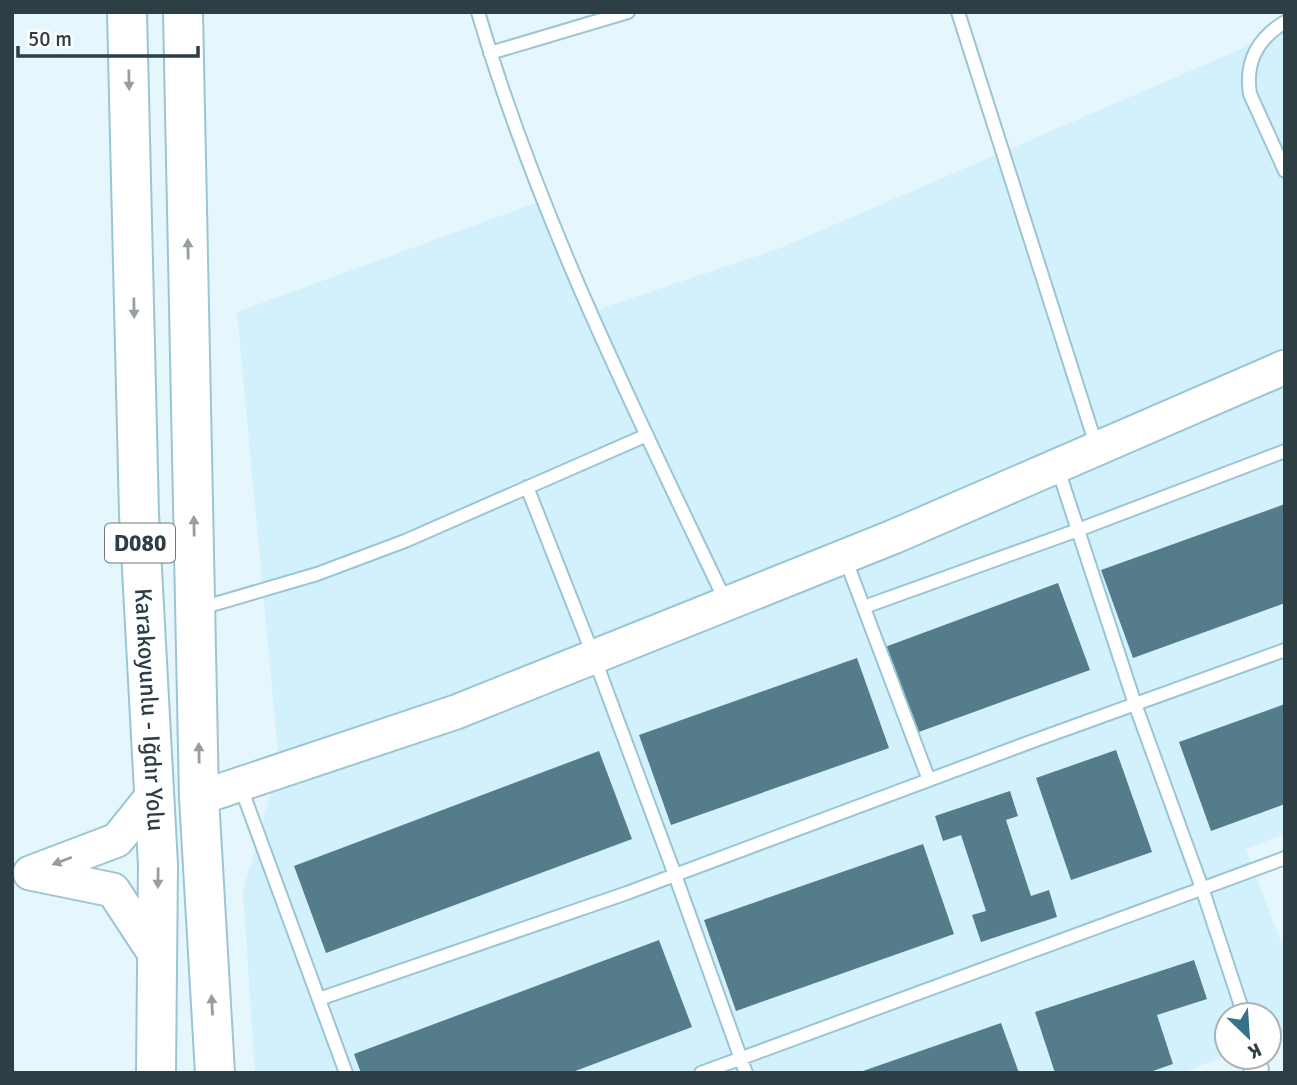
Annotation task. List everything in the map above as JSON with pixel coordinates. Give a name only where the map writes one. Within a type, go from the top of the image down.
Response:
[{"type":"highway","name":"Karakoyunlu - Iğdır Yolu","points":[[127,12],[139,514],[158,865],[156,1073]]},
{"type":"highway","name":"Karakoyunlu - Iğdır Yolu","points":[[183,12],[200,798],[215,1073]]},
{"type":"street","points":[[200,798],[456,712],[845,556],[1285,366]]},
{"type":"street","points":[[21,876],[117,840],[155,794]]},
{"type":"street","points":[[21,876],[113,890],[157,957]]},
{"type":"lane","points":[[478,12],[527,160],[605,348],[727,604]]},
{"type":"lane","points":[[490,53],[628,12]]},
{"type":"lane","points":[[958,12],[1097,448]]},
{"type":"lane","points":[[1285,22],[1258,46],[1249,67],[1248,80],[1250,94],[1285,172]]},
{"type":"lane","points":[[195,610],[317,574],[405,541],[647,435]]},
{"type":"lane","points":[[864,607],[1078,530],[1285,451]]},
{"type":"lane","points":[[1057,466],[1135,704],[1202,888],[1239,1001]]},
{"type":"lane","points":[[527,487],[594,657],[746,1073]]},
{"type":"lane","points":[[845,556],[929,780]]},
{"type":"lane","points":[[319,999],[675,875],[1285,650]]},
{"type":"lane","points":[[239,784],[346,1073]]},
{"type":"lane","points":[[701,1073],[1285,858]]},
{"type":"shaded area","points":[[1285,30],[1285,834],[1246,849],[1285,953],[1285,1033],[1283,1034],[1283,1001],[1213,1001],[1213,1061],[1182,1073],[255,1073],[243,892],[279,763],[237,312],[541,201],[599,309],[778,249]]},
{"type":"building","points":[[1285,504],[1285,603],[1133,658],[1101,570]]},
{"type":"building","points":[[1058,583],[1090,670],[916,733],[885,647]]},
{"type":"building","points":[[857,658],[889,748],[671,825],[639,735]]},
{"type":"building","points":[[1285,704],[1285,804],[1211,831],[1179,742]]},
{"type":"building","points":[[1116,750],[1152,852],[1071,880],[1036,778]]},
{"type":"building","points":[[599,751],[632,839],[326,953],[294,866]]},
{"type":"building","points":[[1010,791],[1018,816],[1006,820],[1031,896],[1049,890],[1057,917],[981,942],[972,915],[986,911],[961,835],[943,841],[935,816]]},
{"type":"building","points":[[923,844],[954,934],[736,1011],[704,920]]},
{"type":"building","points":[[659,940],[692,1027],[570,1073],[361,1073],[354,1054]]},
{"type":"building","points":[[1194,960],[1207,999],[1157,1015],[1173,1064],[1147,1073],[1055,1073],[1035,1012]]},
{"type":"building","points":[[1001,1023],[1019,1073],[860,1073],[860,1072]]}]
